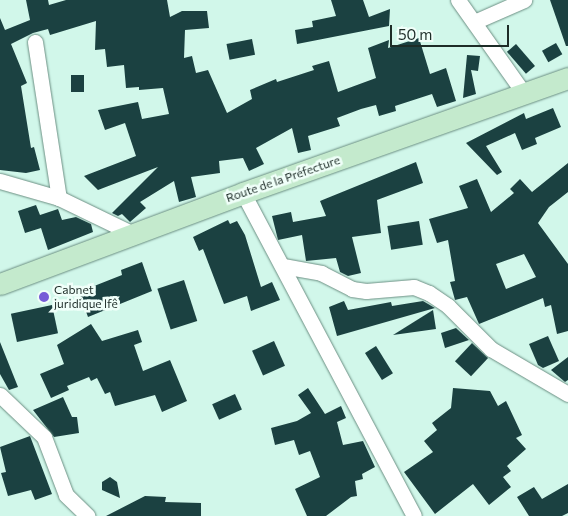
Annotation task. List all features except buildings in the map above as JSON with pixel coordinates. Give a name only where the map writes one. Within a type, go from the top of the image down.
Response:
[{"type":"street","points":[[458,0],[525,95]]},
{"type":"street","points":[[474,22],[524,0]]},
{"type":"street","points":[[35,42],[59,198]]},
{"type":"street","name":"Route de la Préfecture","points":[[0,284],[243,193],[525,95],[568,78]]},
{"type":"street","points":[[0,180],[59,198],[134,234]]},
{"type":"street","points":[[243,193],[414,516]]},
{"type":"street","points":[[283,266],[321,274],[352,289],[366,291],[414,287],[430,293],[448,306],[491,350],[568,394]]},
{"type":"street","points":[[0,394],[44,437],[66,495],[88,516]]},
{"type":"place","name":"Cabnet juridique lfê","points":[[44,297]]}]
